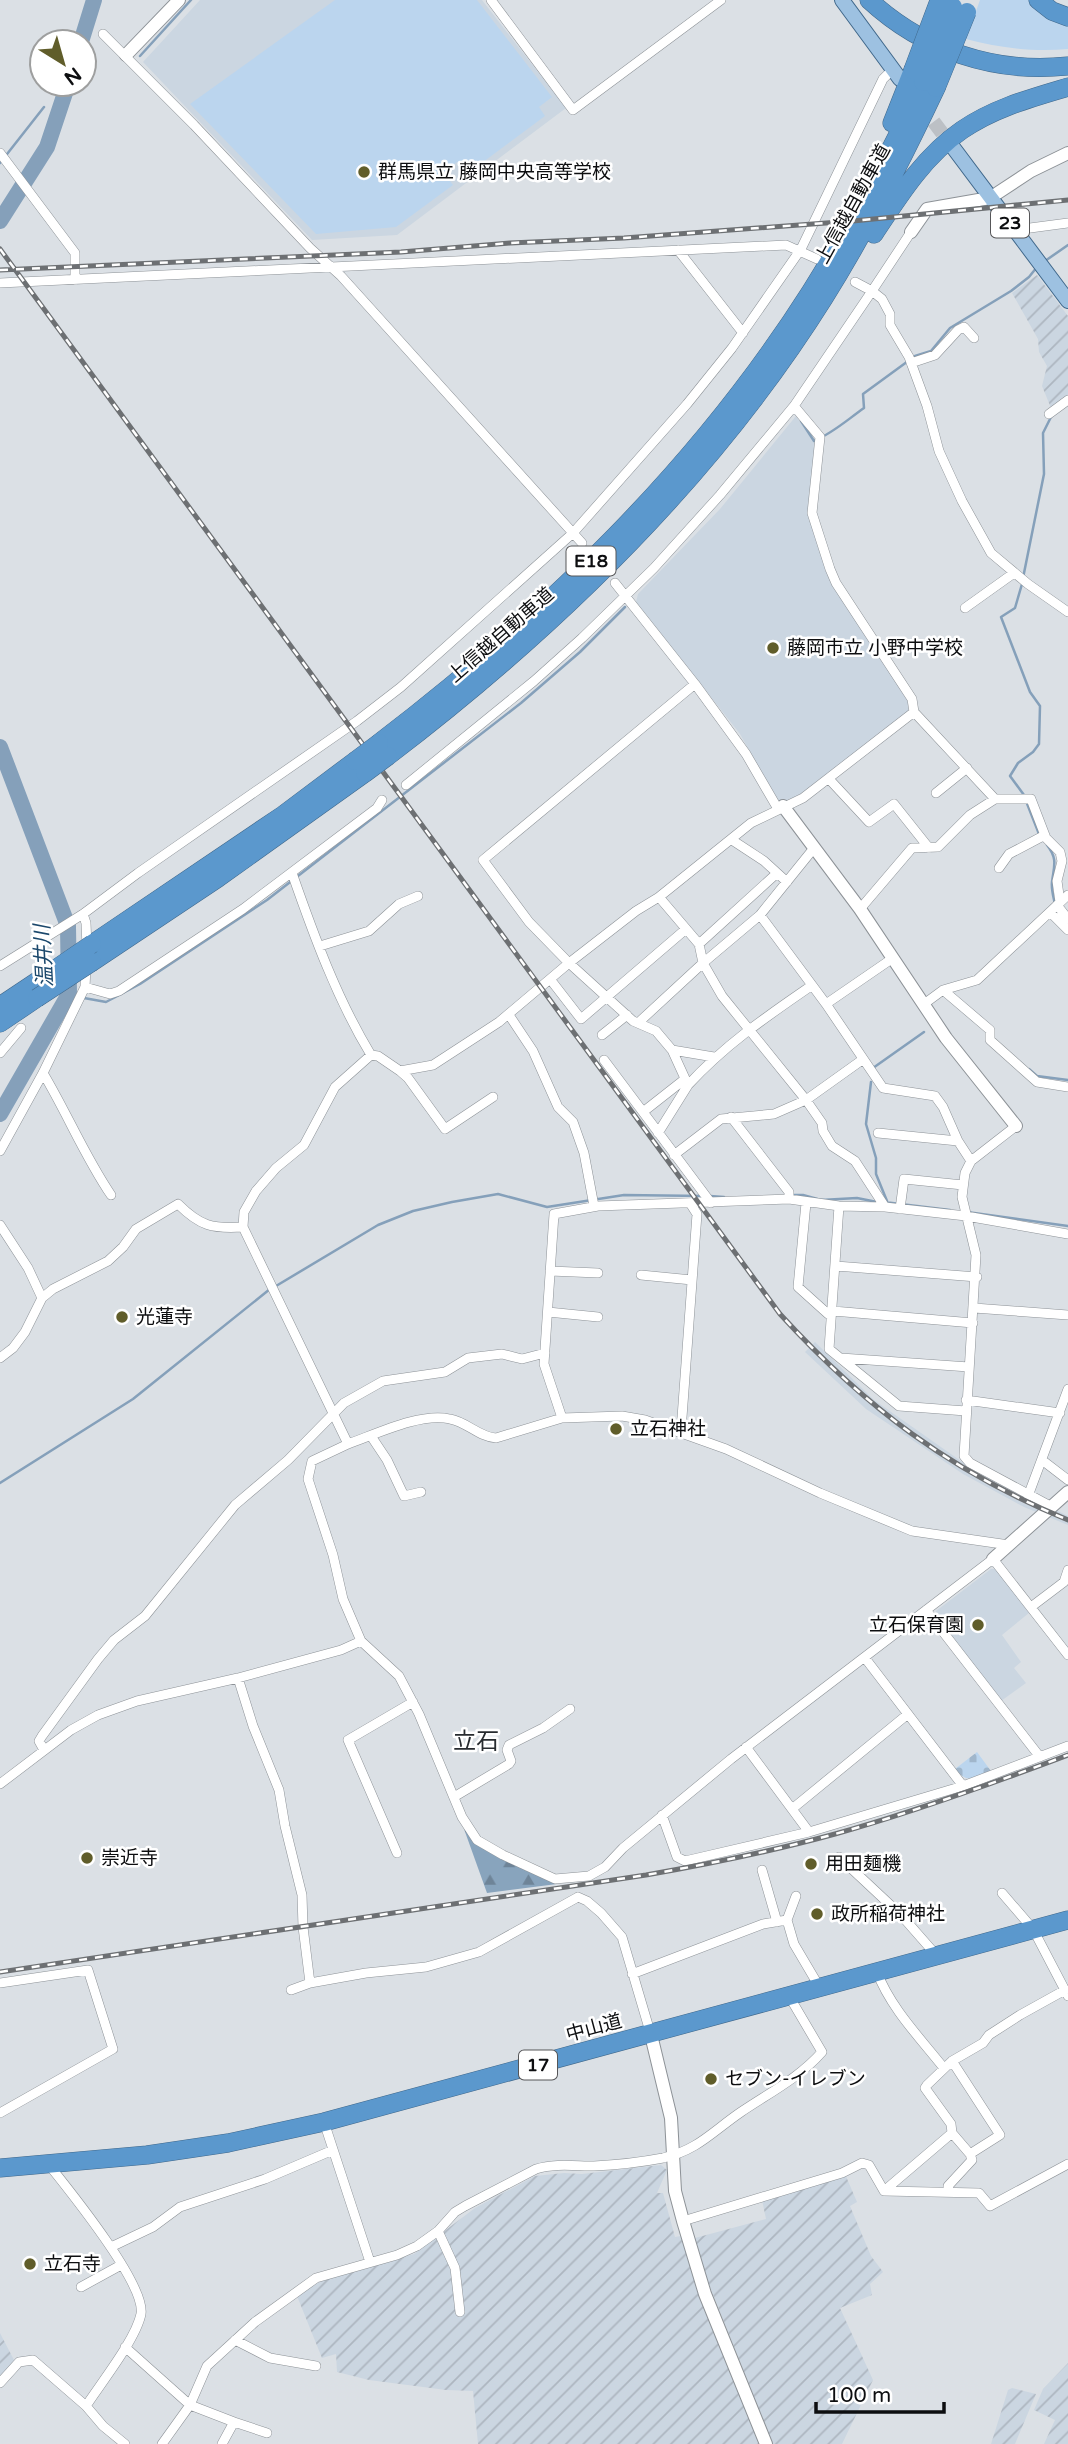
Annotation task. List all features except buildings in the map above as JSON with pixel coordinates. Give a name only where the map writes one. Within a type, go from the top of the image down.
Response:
[{"type":"highway","points":[[869,0],[917,36],[960,55],[1020,67],[1068,66]]},
{"type":"highway","points":[[883,0],[920,26],[964,45],[1021,56],[1068,55]]},
{"type":"highway","points":[[1038,0],[1052,11],[1068,17]]},
{"type":"highway","name":"上信越自動車道","points":[[383,749],[608,544],[702,440],[772,348],[858,196],[913,78],[954,3]]},
{"type":"highway","points":[[913,78],[954,3]]},
{"type":"highway","name":"上信越自動車道","points":[[54,970],[92,953],[218,878],[383,749],[479,683],[573,600],[665,506],[746,410],[823,300],[858,242],[911,143],[913,78]]},
{"type":"highway","points":[[746,410],[787,364],[904,189],[939,148],[963,129],[991,114],[1068,87]]},
{"type":"highway","name":"上信越自動車道","points":[[0,1023],[37,998],[92,953]]},
{"type":"highway","points":[[0,1000],[54,970]]},
{"type":"highway","points":[[0,1006],[54,970]]},
{"type":"highway","name":"中山道","points":[[0,2168],[147,2155],[214,2145],[324,2122],[1068,1920]]},
{"type":"main road","points":[[842,0],[913,78]]},
{"type":"main road","name":"23","points":[[952,146],[1068,300]]},
{"type":"street","points":[[126,55],[178,0]]},
{"type":"street","points":[[491,0],[573,110],[721,0]]},
{"type":"street","points":[[103,34],[310,248],[332,267],[582,543]]},
{"type":"street","points":[[0,966],[55,933],[358,721],[401,687],[573,533],[671,423],[743,333],[800,249],[883,79],[913,78]]},
{"type":"street","points":[[406,785],[534,681],[654,568],[720,495],[794,406],[927,209],[990,198],[1031,171],[1068,153]]},
{"type":"street","points":[[3,156],[75,253],[75,280]]},
{"type":"street","points":[[1014,230],[1068,223]]},
{"type":"street","points":[[0,283],[786,245],[800,249],[817,259]]},
{"type":"street","points":[[678,250],[743,333]]},
{"type":"street","points":[[855,282],[882,299],[890,314],[890,325],[911,363],[940,451],[961,501],[991,553],[1068,612]]},
{"type":"street","points":[[911,363],[935,355],[964,327],[974,338]]},
{"type":"street","points":[[1049,414],[1068,400]]},
{"type":"street","points":[[794,406],[820,437],[812,513],[836,583],[912,699],[914,712],[995,799]]},
{"type":"street","points":[[965,608],[1014,573]]},
{"type":"street","points":[[615,583],[695,684],[746,754],[780,807],[860,909],[946,1038],[1016,1126],[971,1161],[963,1185],[965,1216],[976,1255],[965,1459],[1052,1507]]},
{"type":"street","points":[[687,1082],[672,1050],[656,1031],[627,1015],[569,963],[529,922],[483,860],[695,684]]},
{"type":"street","points":[[400,1071],[433,1065],[509,1015],[569,963],[732,841],[751,823],[803,798],[914,712]]},
{"type":"street","points":[[936,793],[967,768]]},
{"type":"street","points":[[829,779],[869,822],[894,804],[929,848]]},
{"type":"street","points":[[860,909],[912,848],[938,847],[970,815],[995,799],[1031,799],[1045,835],[1060,852],[1062,861],[1055,906],[1068,930]]},
{"type":"street","points":[[85,987],[110,994],[119,991],[292,873],[377,807],[382,800]]},
{"type":"street","points":[[999,868],[1009,854],[1045,835]]},
{"type":"street","points":[[732,841],[764,861],[787,882]]},
{"type":"street","points":[[638,1023],[760,915],[814,848]]},
{"type":"street","points":[[292,873],[351,1022],[371,1055]]},
{"type":"street","points":[[699,944],[776,874]]},
{"type":"street","points":[[924,1004],[943,990],[977,981],[1068,895]]},
{"type":"street","points":[[320,946],[369,931],[399,904],[418,896]]},
{"type":"street","points":[[659,897],[699,944],[703,963],[722,996],[806,1100],[822,1123],[823,1131],[832,1146],[855,1161],[885,1207]]},
{"type":"street","points":[[1055,906],[1068,919]]},
{"type":"street","points":[[0,1152],[85,987],[87,939],[86,923],[81,915]]},
{"type":"street","points":[[760,915],[884,1088],[935,1096],[971,1161]]},
{"type":"street","points":[[550,979],[580,1019],[686,929]]},
{"type":"street","points":[[826,1004],[893,958]]},
{"type":"street","points":[[643,1112],[687,1082],[750,1028],[811,986]]},
{"type":"street","points":[[943,990],[990,1030],[990,1040],[1037,1082],[1068,1087]]},
{"type":"street","points":[[509,1015],[533,1051],[558,1107],[573,1122],[584,1153],[594,1206]]},
{"type":"street","points":[[602,1035],[627,1015]]},
{"type":"street","points":[[0,1054],[21,1028]]},
{"type":"street","points":[[672,1050],[715,1056]]},
{"type":"street","points":[[348,1444],[243,1227],[244,1212],[256,1191],[276,1168],[304,1144],[335,1087],[371,1055],[378,1056],[408,1078],[445,1129],[493,1097]]},
{"type":"street","points":[[604,1060],[710,1203]]},
{"type":"street","points":[[674,1155],[721,1119],[774,1114],[806,1100],[862,1060]]},
{"type":"street","points":[[43,1073],[98,1177],[111,1195]]},
{"type":"street","points":[[658,1133],[687,1082]]},
{"type":"street","points":[[731,1117],[789,1192],[789,1199]]},
{"type":"street","points":[[878,1133],[958,1141]]},
{"type":"street","points":[[900,1209],[904,1180],[963,1185]]},
{"type":"street","points":[[562,1418],[544,1364],[554,1214],[594,1206],[789,1199],[806,1203],[885,1207],[965,1216],[1068,1234]]},
{"type":"street","points":[[681,1431],[697,1214],[690,1203]]},
{"type":"street","points":[[806,1203],[798,1287],[828,1314],[833,1311],[973,1323]]},
{"type":"street","points":[[0,1358],[13,1348],[25,1332],[41,1297],[108,1261],[136,1230],[178,1204],[191,1217],[205,1225],[243,1227]]},
{"type":"street","points":[[839,1206],[829,1349],[899,1406],[966,1405],[1060,1413]]},
{"type":"street","points":[[0,1225],[28,1268],[41,1297]]},
{"type":"street","points":[[836,1266],[976,1277]]},
{"type":"street","points":[[550,1271],[598,1273]]},
{"type":"street","points":[[640,1275],[692,1280]]},
{"type":"street","points":[[974,1308],[1068,1315]]},
{"type":"street","points":[[548,1312],[598,1317]]},
{"type":"street","points":[[44,1750],[39,1741],[99,1657],[114,1640],[145,1616],[236,1505],[288,1460],[344,1403],[383,1381],[445,1372],[468,1358],[502,1354],[522,1359],[545,1353]]},
{"type":"street","points":[[840,1358],[969,1367]]},
{"type":"street","points":[[1028,1496],[1068,1389]]},
{"type":"street","points":[[1009,1545],[912,1531],[681,1431],[622,1416],[562,1418],[496,1438],[486,1437],[462,1422],[431,1417],[348,1444],[312,1461],[308,1479],[320,1523],[333,1555],[343,1599],[361,1641],[399,1676],[462,1816],[477,1840],[555,1879],[589,1877],[605,1867],[662,1815],[746,1747],[993,1559],[1009,1545],[1052,1507],[1068,1492]]},
{"type":"street","points":[[371,1436],[387,1460],[404,1496],[421,1492]]},
{"type":"street","points":[[1042,1460],[1068,1480]]},
{"type":"street","points":[[993,1559],[1068,1655]]},
{"type":"street","points":[[1031,1607],[1064,1582],[1068,1570]]},
{"type":"street","points":[[926,1610],[1040,1757]]},
{"type":"street","points":[[0,1783],[98,1715],[137,1700],[238,1678],[341,1650],[361,1641]]},
{"type":"street","points":[[865,1658],[963,1786]]},
{"type":"street","points":[[238,1678],[253,1726],[279,1790],[302,1895],[310,1983]]},
{"type":"street","points":[[397,1853],[348,1740],[413,1702]]},
{"type":"street","points":[[454,1797],[509,1764],[506,1749],[509,1745],[543,1728],[570,1709]]},
{"type":"street","points":[[792,1809],[908,1714]]},
{"type":"street","points":[[662,1815],[677,1857],[685,1861],[809,1832],[963,1786],[1068,1746]]},
{"type":"street","points":[[746,1747],[809,1832]]},
{"type":"street","points":[[839,1857],[901,1915],[937,1956]]},
{"type":"street","points":[[762,1870],[782,1921],[820,1988]]},
{"type":"street","points":[[576,1878],[578,1897]]},
{"type":"street","points":[[950,2192],[948,2186],[972,2160],[925,2088],[943,2067],[983,2043],[989,2035],[1020,2015],[1066,1993],[1034,1929],[1002,1893]]},
{"type":"street","points":[[782,1921],[796,1896]]},
{"type":"street","points":[[290,1990],[310,1983],[366,1973],[426,1967],[478,1952],[578,1897]]},
{"type":"street","points":[[578,1897],[587,1901],[622,1937],[651,2035],[671,2119],[675,2191],[682,2221],[705,2294],[766,2444]]},
{"type":"street","points":[[632,1974],[763,1924],[782,1921]]},
{"type":"street","points":[[0,1983],[88,1970],[113,2049],[0,2113]]},
{"type":"street","points":[[877,1972],[880,1982],[912,2029],[943,2067]]},
{"type":"street","points":[[162,2444],[190,2405],[207,2366],[307,2282],[334,2271],[407,2251],[438,2231],[455,2212],[536,2169],[547,2166],[596,2166],[664,2158],[693,2148],[788,2082],[822,2053],[789,1996]]},
{"type":"street","points":[[952,2061],[1000,2135],[970,2154]]},
{"type":"street","points":[[324,2122],[370,2262]]},
{"type":"street","points":[[884,2191],[952,2133]]},
{"type":"street","points":[[111,2247],[153,2227],[180,2207],[265,2179],[333,2150]]},
{"type":"street","points":[[682,2221],[842,2173],[862,2163],[869,2165],[884,2191]]},
{"type":"street","points":[[884,2191],[979,2193],[990,2206],[1068,2164]]},
{"type":"street","points":[[49,2165],[111,2247],[141,2303],[141,2315],[125,2347],[86,2406]]},
{"type":"street","points":[[438,2231],[455,2267],[460,2312]]},
{"type":"street","points":[[81,2287],[121,2265]]},
{"type":"street","points":[[235,2340],[271,2358],[316,2366]]},
{"type":"street","points":[[125,2347],[190,2405],[234,2423],[267,2432]]},
{"type":"street","points":[[0,2383],[19,2362],[33,2360],[125,2444]]},
{"type":"street","points":[[222,2444],[234,2423]]},
{"type":"shaded area","name":"群馬県立 藤岡中央高等学校","points":[[200,0],[482,0],[566,108],[397,235],[312,240],[143,62]]},
{"type":"shaded area","points":[[1037,275],[1068,316],[1068,396],[1051,408],[1042,386],[1047,366],[1039,352],[1038,339],[1012,293]]},
{"type":"shaded area","name":"藤岡市立 小野中学校","points":[[796,416],[815,444],[810,512],[831,584],[906,695],[910,705],[908,712],[807,792],[780,805],[740,734],[636,602],[638,594],[720,509]]},
{"type":"shaded area","points":[[815,1342],[874,1400],[968,1466],[1068,1516],[1068,1525],[1024,1507],[963,1474],[866,1409],[805,1352]]},
{"type":"shaded area","name":"立石保育園","points":[[991,1569],[996,1569],[1029,1613],[1002,1635],[1021,1662],[1014,1668],[1026,1683],[1001,1701],[935,1616],[936,1611]]},
{"type":"shaded area","points":[[661,2165],[667,2170],[657,2193],[663,2193],[675,2237],[681,2236],[701,2299],[759,2444],[478,2444],[473,2391],[369,2380],[337,2372],[336,2354],[322,2358],[297,2296],[325,2279],[414,2254],[475,2208],[535,2176]]},
{"type":"shaded area","points":[[845,2174],[857,2202],[850,2206],[871,2256],[883,2272],[870,2284],[872,2295],[840,2308],[873,2380],[842,2444],[773,2444],[706,2277],[695,2238],[766,2219],[762,2200]]},
{"type":"shaded area","points":[[0,2333],[15,2362],[0,2378]]},
{"type":"shaded area","points":[[1068,2363],[1068,2444],[1044,2444],[1055,2420],[1034,2410],[1043,2389]]},
{"type":"shaded area","points":[[1012,2388],[1036,2394],[1015,2444],[991,2444],[1008,2390]]},
{"type":"green space","name":"群馬県立 藤岡中央高等学校","points":[[335,0],[477,0],[552,97],[539,107],[545,116],[467,174],[457,162],[443,172],[453,185],[396,227],[316,234],[190,104]]},
{"type":"green space","points":[[980,0],[1030,0],[1068,25],[1068,49],[1017,48],[966,39]]},
{"type":"green space","points":[[977,1752],[991,1771],[972,1778],[964,1777],[955,1769]]},
{"type":"green space","points":[[464,1829],[477,1843],[556,1881],[557,1884],[487,1893]]},
{"type":"waterway","name":"温井川","points":[[85,28],[94,0]]},
{"type":"waterway","points":[[140,56],[191,0]]},
{"type":"waterway","name":"温井川","points":[[0,221],[47,147],[63,98]]},
{"type":"waterway","points":[[0,163],[44,107]]},
{"type":"waterway","points":[[1045,261],[1068,245]]},
{"type":"waterway","points":[[801,421],[814,441],[834,430],[864,408],[863,394],[915,356],[931,351],[950,328],[1011,291],[1037,267]]},
{"type":"waterway","points":[[1023,578],[1044,474],[1043,433],[1051,417]]},
{"type":"waterway","points":[[1022,584],[1015,608],[1001,617],[1030,692],[1040,706],[1039,744],[1018,763],[1010,776],[1024,795]]},
{"type":"waterway","points":[[84,998],[106,1002],[140,984],[267,900],[521,703],[580,652],[625,607]]},
{"type":"waterway","name":"温井川","points":[[0,747],[68,926],[69,994],[0,1114]]},
{"type":"waterway","points":[[1026,801],[1039,834]]},
{"type":"waterway","points":[[1047,845],[1054,859],[1052,885],[1055,905]]},
{"type":"waterway","points":[[69,994],[78,996]]},
{"type":"waterway","points":[[873,1068],[924,1032]]},
{"type":"waterway","points":[[1029,1069],[1037,1076],[1068,1080]]},
{"type":"waterway","points":[[871,1082],[866,1124],[876,1158],[876,1174],[887,1201]]},
{"type":"waterway","points":[[276,1286],[378,1225],[413,1211],[452,1202],[498,1194],[547,1207],[624,1195],[704,1196]]},
{"type":"waterway","points":[[791,1195],[821,1200],[857,1198],[877,1202]]},
{"type":"waterway","points":[[710,1196],[724,1197]]},
{"type":"waterway","points":[[884,1202],[950,1210]]},
{"type":"waterway","points":[[967,1212],[1068,1226]]},
{"type":"waterway","points":[[0,1483],[133,1399],[270,1289]]},
{"type":"tunnel","points":[[921,105],[952,146]]},
{"type":"railway","points":[[0,270],[401,252],[510,243],[624,238],[853,221],[1068,200]]},
{"type":"railway","points":[[0,249],[780,1314],[845,1379],[912,1434],[985,1480],[1068,1520]]},
{"type":"railway","points":[[0,1972],[717,1862],[865,1825],[1068,1755]]},
{"type":"place","name":"群馬県立 藤岡中央高等学校","points":[[364,172]]},
{"type":"place","name":"藤岡市立 小野中学校","points":[[773,648]]},
{"type":"place","name":"光蓮寺","points":[[122,1317]]},
{"type":"place","name":"立石神社","points":[[616,1429]]},
{"type":"place","name":"立石保育園","points":[[978,1625]]},
{"type":"place","name":"崇近寺","points":[[87,1858]]},
{"type":"place","name":"用田麺機","points":[[811,1864]]},
{"type":"place","name":"政所稲荷神社","points":[[817,1914]]},
{"type":"place","name":"セブン-イレブン","points":[[711,2079]]},
{"type":"place","name":"立石寺","points":[[30,2264]]},
{"type":"district","name":"立石","points":[[476,1742]]}]
